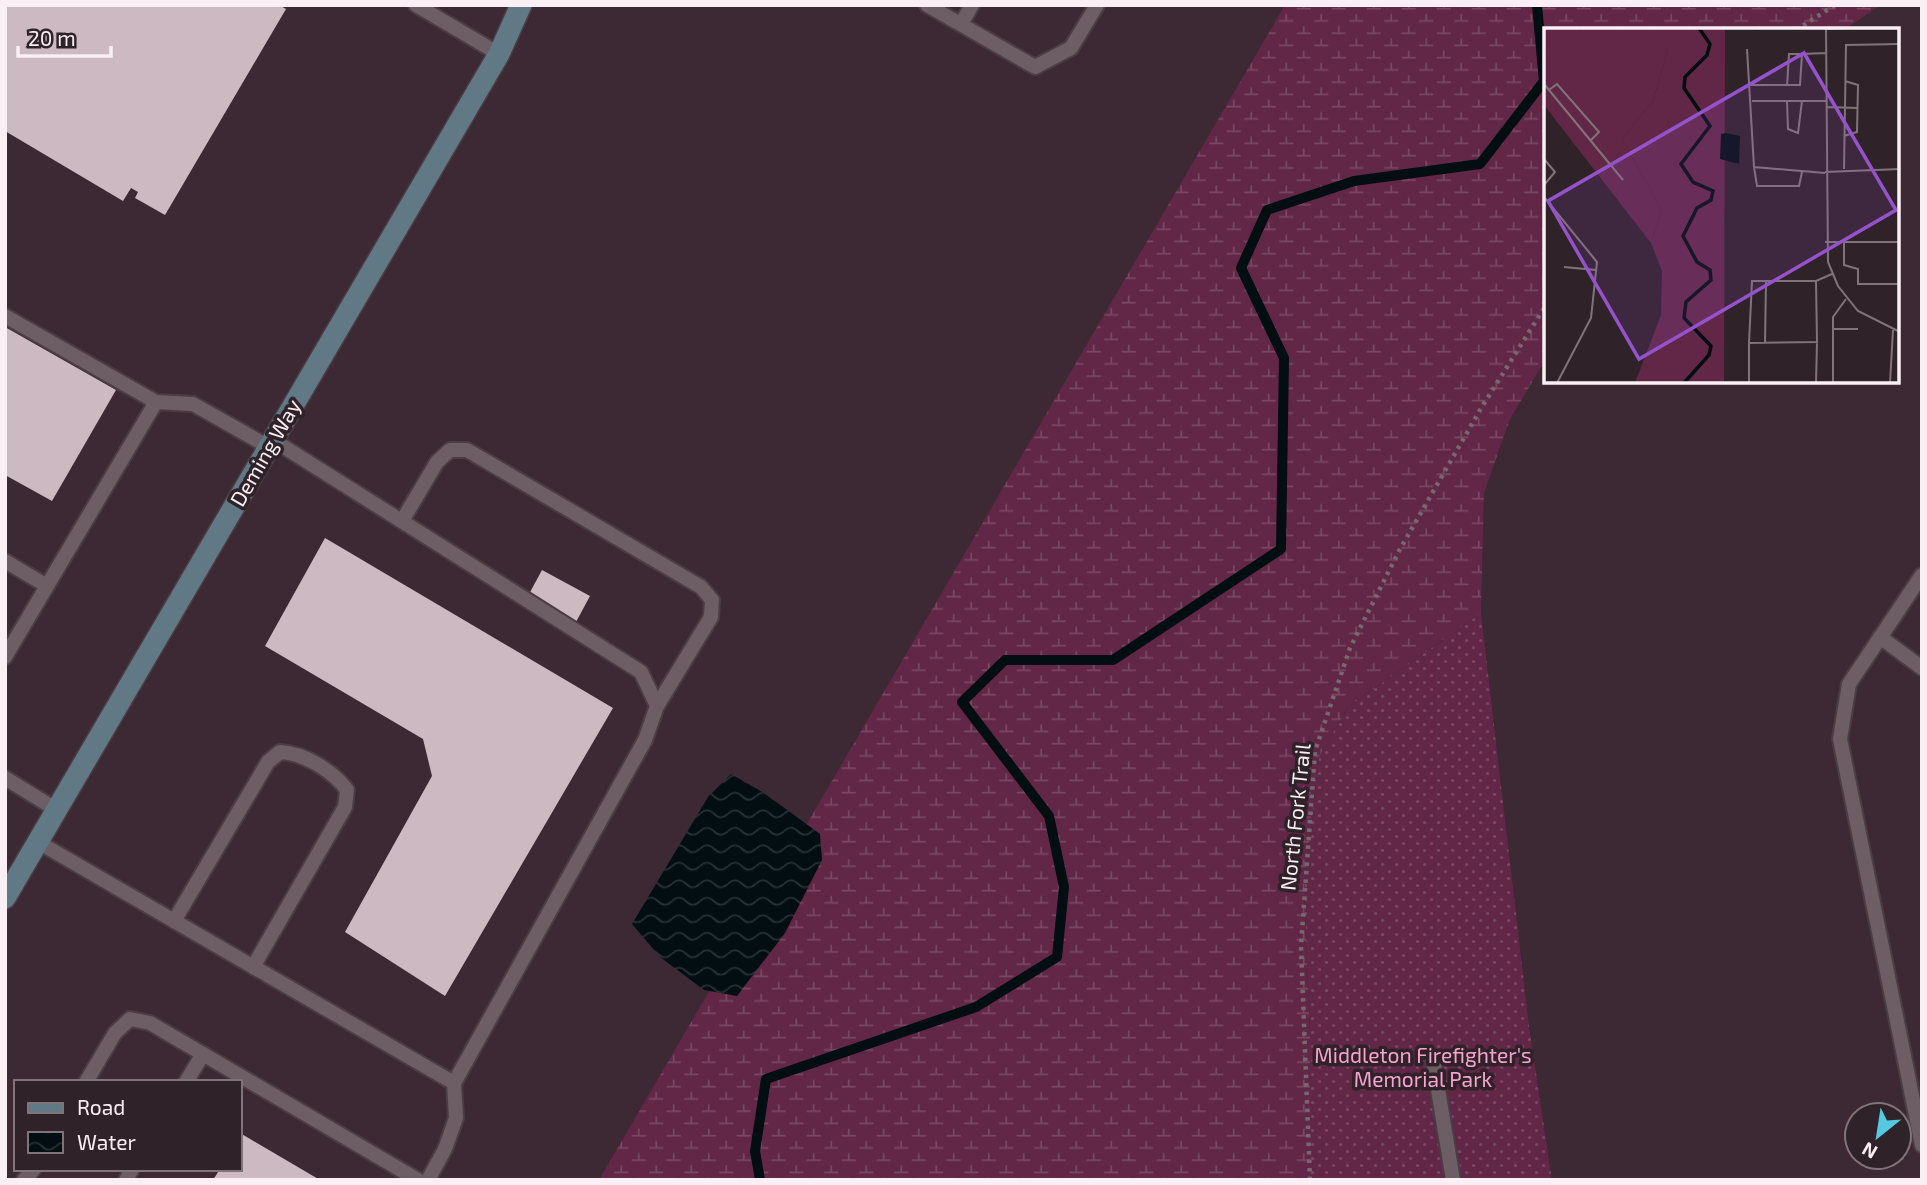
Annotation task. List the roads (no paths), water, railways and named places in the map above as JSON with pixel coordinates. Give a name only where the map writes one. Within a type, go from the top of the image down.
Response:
[{"type":"street","name":"Deming Way","points":[[5,898],[499,54],[521,5]]},
{"type":"lane","points":[[416,5],[499,54]]},
{"type":"lane","points":[[927,5],[1035,67],[1071,48],[1097,5]]},
{"type":"lane","points":[[961,24],[972,5]]},
{"type":"lane","points":[[5,316],[156,402],[193,404],[271,444],[402,522],[641,673],[657,706]]},
{"type":"lane","points":[[5,657],[156,402]]},
{"type":"lane","points":[[402,522],[437,462],[450,450],[467,450],[702,587],[712,600],[711,617],[657,706],[645,740],[454,1083],[456,1118],[445,1149],[428,1180]]},
{"type":"lane","points":[[5,561],[47,586]]},
{"type":"lane","points":[[1922,575],[1849,684],[1840,739],[1922,1145]]},
{"type":"lane","points":[[1880,637],[1922,668]]},
{"type":"lane","points":[[174,921],[268,762],[280,752],[295,753],[338,778],[347,790],[345,807],[253,967]]},
{"type":"lane","points":[[5,778],[57,810]]},
{"type":"lane","points":[[38,842],[454,1083]]},
{"type":"lane","points":[[87,1080],[115,1033],[131,1018],[150,1023],[418,1180]]},
{"type":"lane","points":[[187,1080],[203,1054]]},
{"type":"lane","points":[[1433,1059],[1453,1180]]},
{"type":"water","points":[[731,774],[764,793],[820,834],[822,860],[785,933],[737,996],[704,990],[660,957],[632,924],[708,797]]},
{"type":"waterway","points":[[760,1180],[755,1151],[766,1079],[976,1007],[1057,957],[1064,887],[1049,816],[962,702],[1005,660],[1113,660],[1281,549],[1284,358],[1241,268],[1267,210],[1354,181],[1480,164],[1544,81],[1537,5]]},
{"type":"park label","name":"Middleton Firefighter's Memorial Park","points":[[1423,1068]]}]
